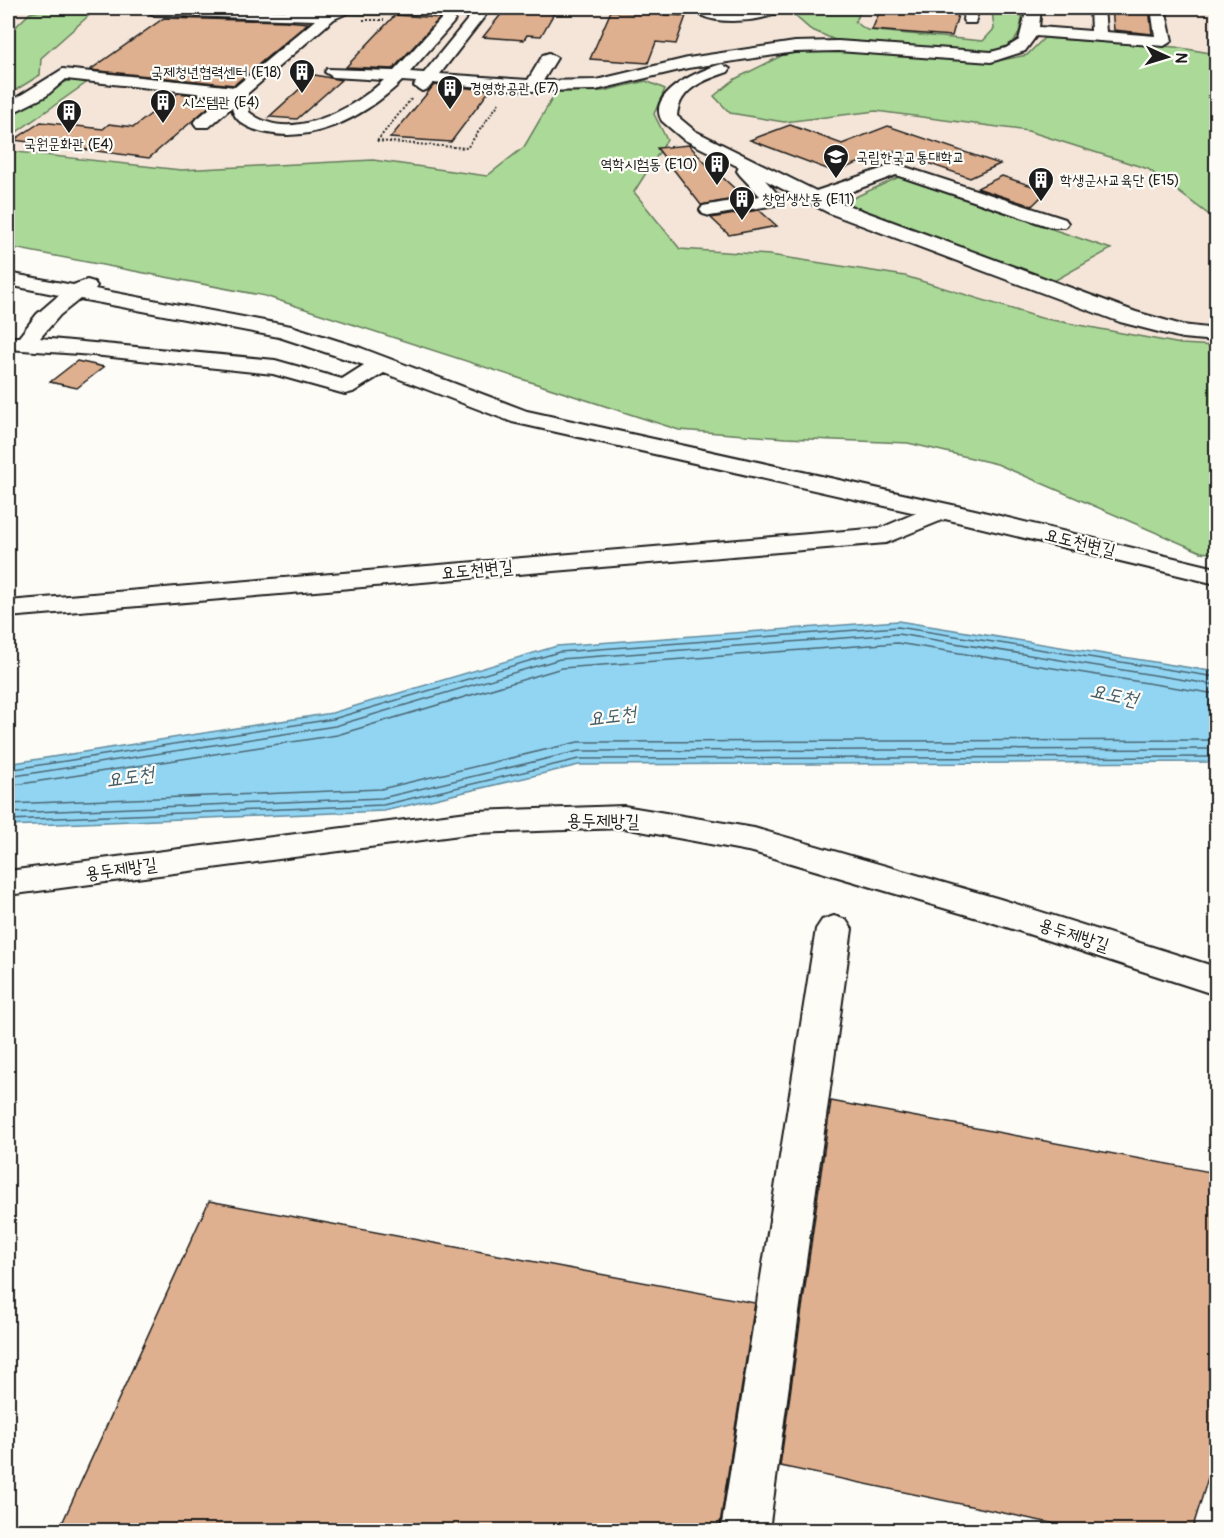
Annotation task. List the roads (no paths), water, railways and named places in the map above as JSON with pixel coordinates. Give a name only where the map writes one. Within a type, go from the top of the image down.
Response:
[{"type":"street","points":[[203,123],[329,16],[347,8]]},
{"type":"street","points":[[425,82],[484,8]]},
{"type":"street","points":[[706,13],[757,14],[777,8]]},
{"type":"street","points":[[333,72],[396,77],[425,82],[536,79],[596,86],[688,63],[773,50],[838,46],[991,57],[1009,54],[1021,48],[1033,31],[1034,8]]},
{"type":"street","points":[[1097,8],[1099,36]]},
{"type":"street","points":[[1033,31],[1164,41],[1158,8]]},
{"type":"street","points":[[154,11],[329,16]]},
{"type":"street","points":[[240,93],[241,113],[257,125],[296,129],[331,123],[348,116],[375,99],[448,20]]},
{"type":"street","points":[[773,50],[703,75],[687,84],[673,96],[667,109],[668,117],[677,127],[836,210],[1128,317],[1182,331],[1216,335]]},
{"type":"street","points":[[536,79],[549,58]]},
{"type":"street","points":[[511,71],[536,79]]},
{"type":"street","points":[[8,110],[40,92],[63,74],[240,93]]},
{"type":"street","points":[[710,210],[774,200],[729,153]]},
{"type":"street","points":[[815,198],[896,169],[1058,224]]},
{"type":"street","name":"요도천변길","points":[[8,279],[283,331],[382,364],[520,417],[942,511],[1216,576]]},
{"type":"street","points":[[16,344],[73,293],[97,282]]},
{"type":"street","points":[[16,344],[93,348],[275,367],[345,387],[382,364]]},
{"type":"street","name":"요도천변길","points":[[8,609],[886,535],[942,511]]},
{"type":"street","name":"용두제방길","points":[[8,883],[475,822],[624,817],[754,840],[1000,912],[1216,981]]},
{"type":"street","points":[[745,1530],[834,929]]},
{"type":"water","name":"요도천","points":[[898,621],[1216,672],[1216,762],[579,765],[384,811],[8,826],[8,764],[332,713],[557,646]]},
{"type":"place","name":"국제청년협력센터 (E18)","points":[[302,95]]},
{"type":"place","name":"경영항공관 (E7)","points":[[450,111]]},
{"type":"place","name":"시스템관 (E4)","points":[[163,125]]},
{"type":"place","name":"국원문화관 (E4)","points":[[69,135]]},
{"type":"place","name":"국립한국교통대학교","points":[[836,180]]},
{"type":"place","name":"역학시험동 (E10)","points":[[717,187]]},
{"type":"place","name":"학생군사교육단 (E15)","points":[[1041,203]]},
{"type":"place","name":"창업생산동 (E11)","points":[[742,222]]}]
